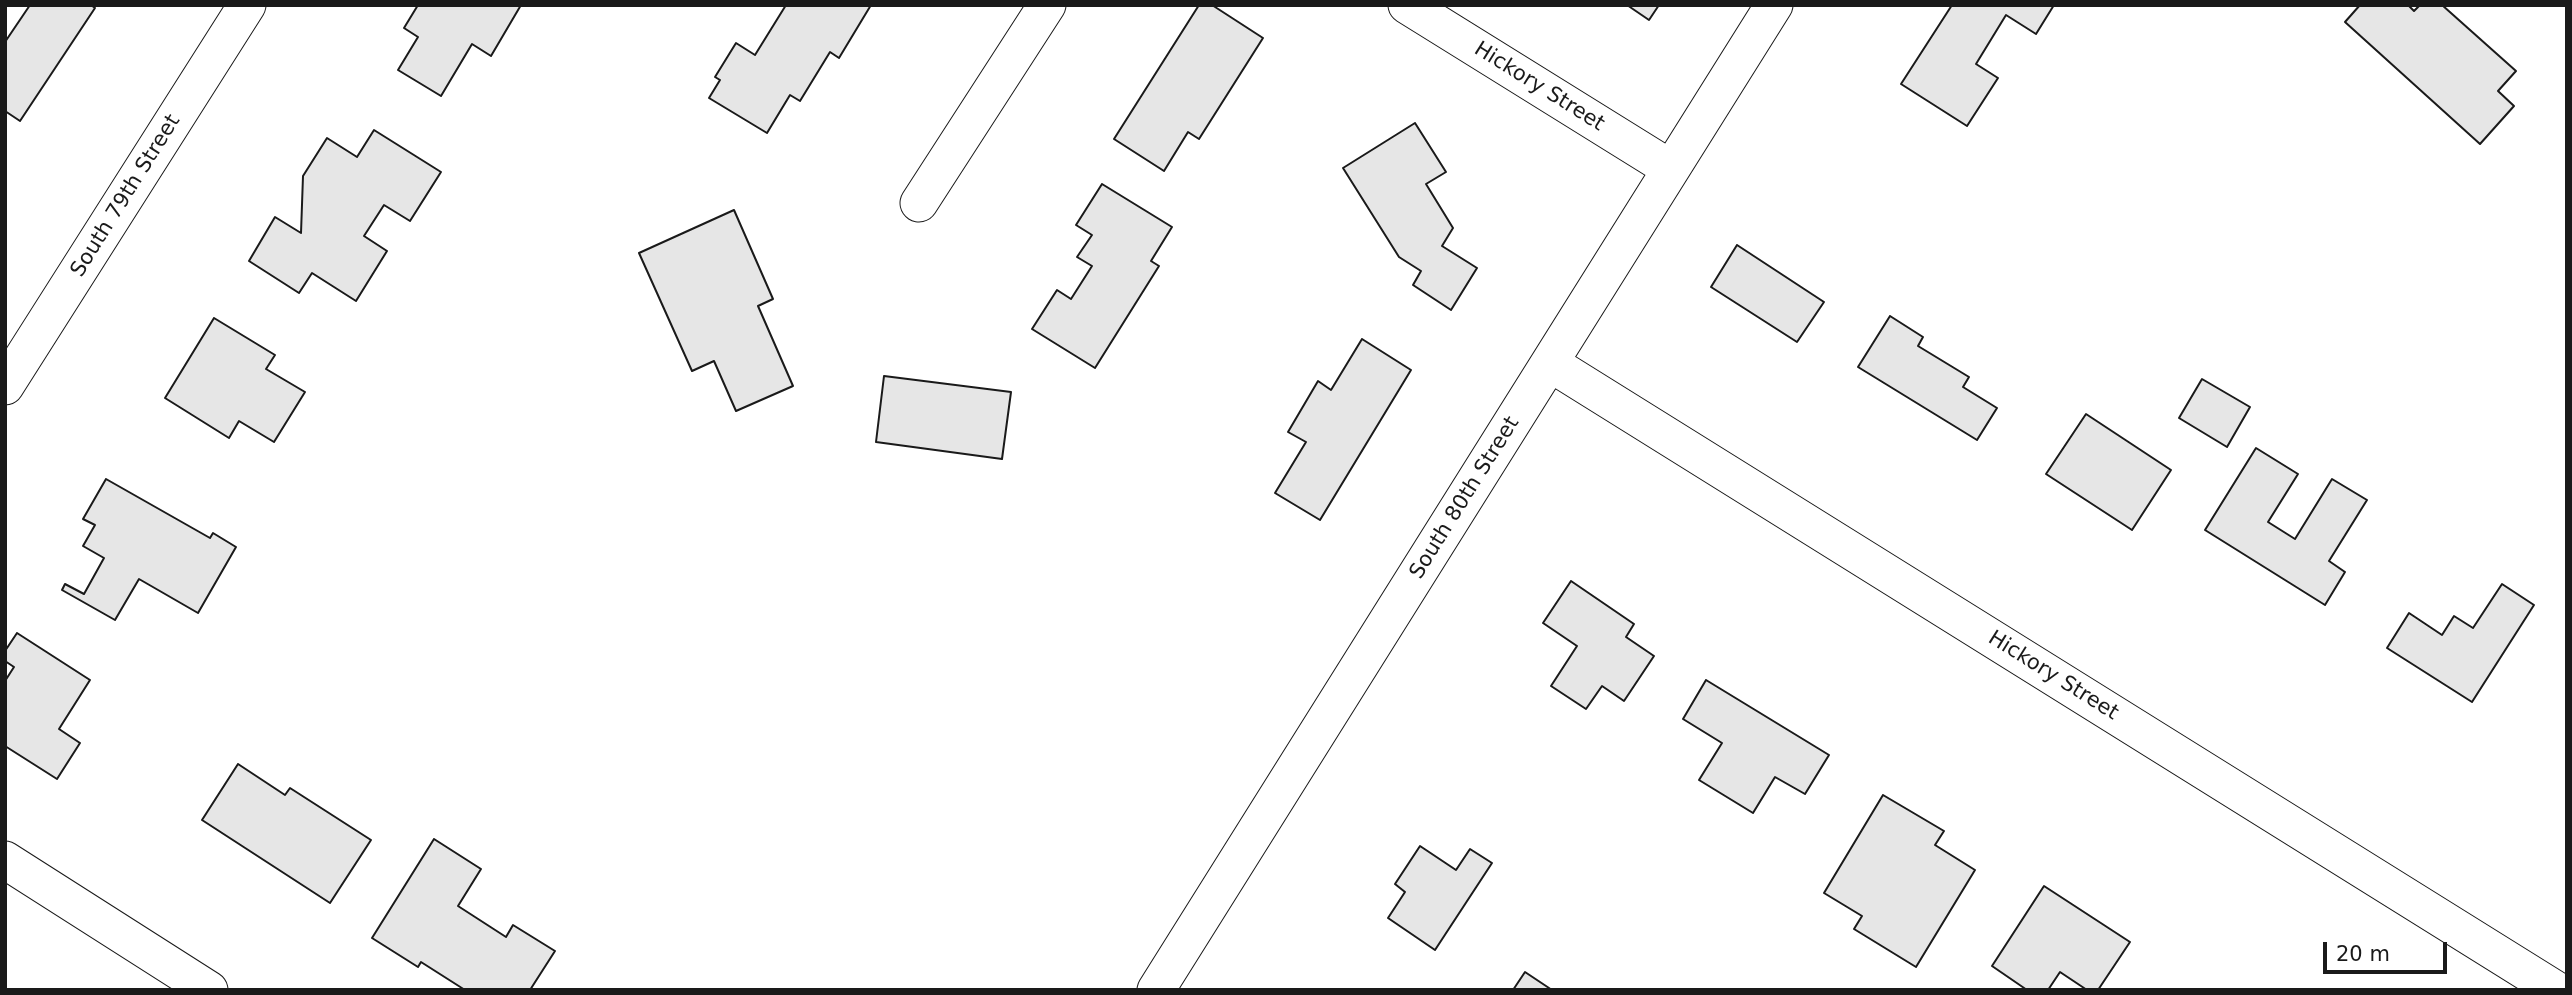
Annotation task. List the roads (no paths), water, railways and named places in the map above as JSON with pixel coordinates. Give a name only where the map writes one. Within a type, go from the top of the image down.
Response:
[{"type":"street","name":"South 79th Street","points":[[5,386],[247,5]]},
{"type":"street","points":[[919,203],[1046,5]]},
{"type":"street","name":"Hickory Street","points":[[1407,5],[1671,169]]},
{"type":"street","name":"South 80th Street","points":[[1156,990],[1774,5]]},
{"type":"street","name":"Hickory Street","points":[[1550,363],[2556,990]]},
{"type":"street","points":[[5,860],[192,985]]}]
